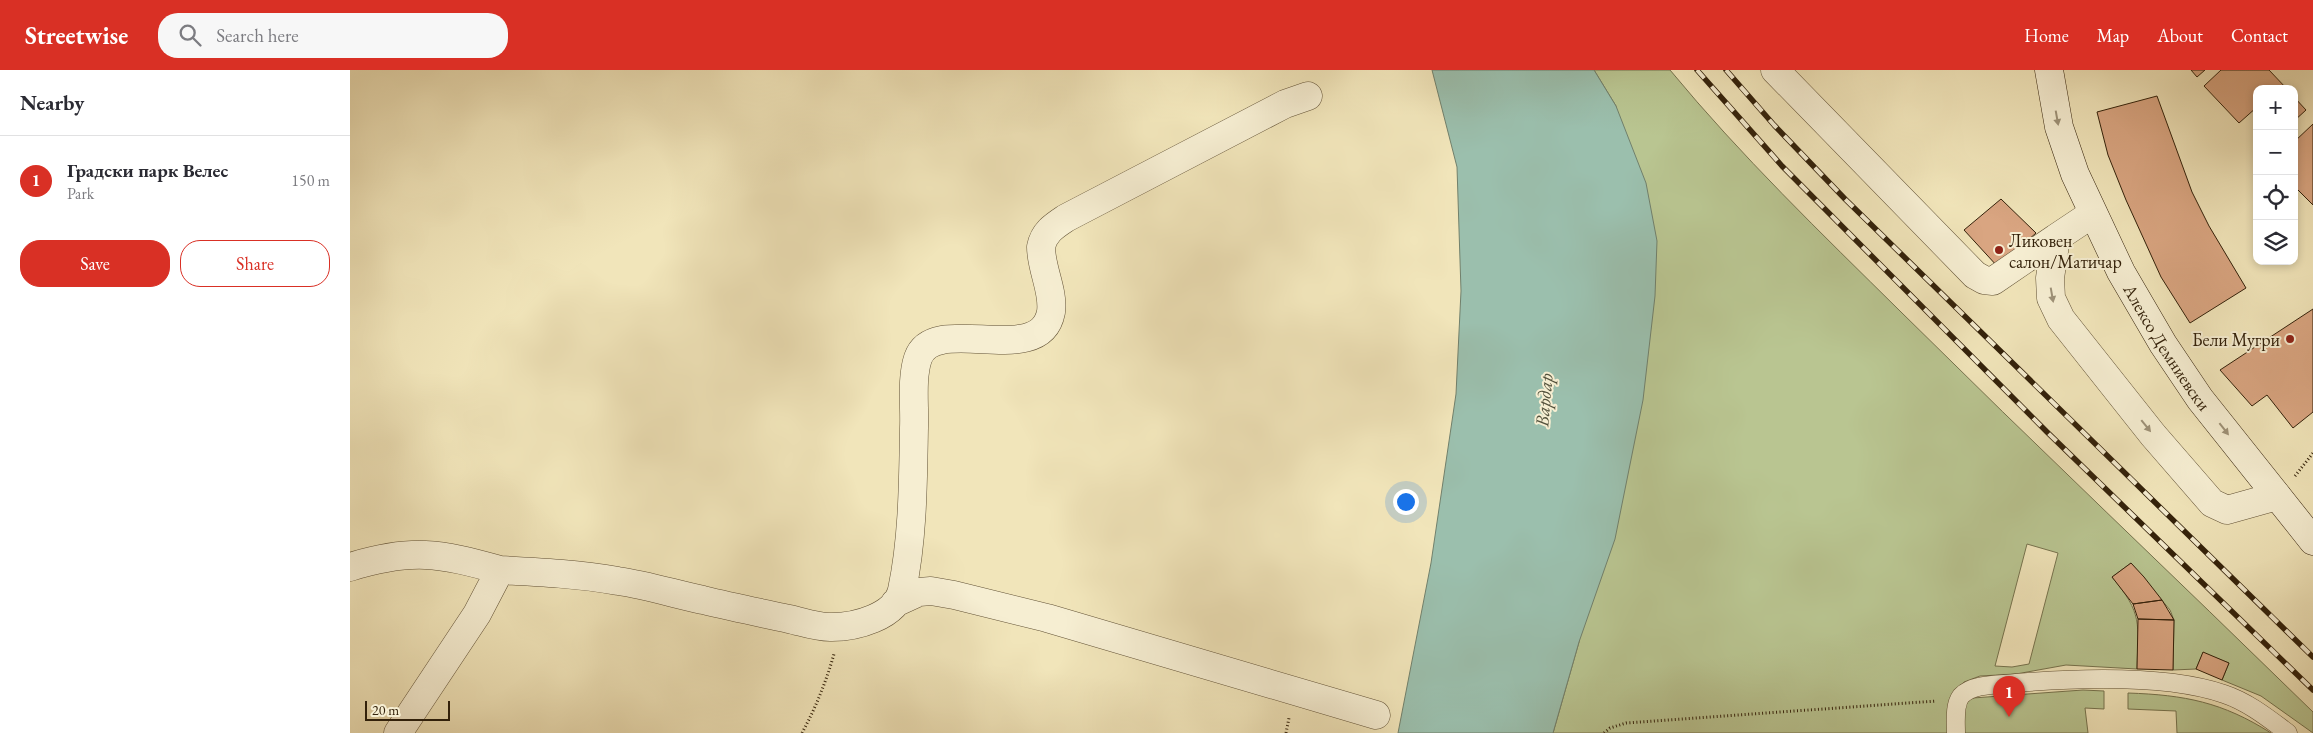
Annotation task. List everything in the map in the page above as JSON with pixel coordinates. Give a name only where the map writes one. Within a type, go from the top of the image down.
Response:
[{"type":"street","points":[[1775,70],[1974,275],[1984,280],[1993,281],[2092,214]]},
{"type":"street","name":"Алексо Демниевски","points":[[2049,70],[2058,127],[2092,214],[2121,272],[2163,344],[2200,399],[2313,541]]},
{"type":"street","points":[[895,603],[902,590],[910,522],[917,361],[925,347],[946,339],[999,340],[1024,337],[1039,332],[1048,322],[1051,307],[1041,248],[1043,238],[1050,229],[1066,218],[1201,150],[1285,104],[1308,96]]},
{"type":"street","points":[[2056,238],[2050,278],[2051,298],[2061,319],[2212,503],[2227,510],[2277,496]]},
{"type":"street","points":[[350,567],[386,557],[434,554],[500,570],[560,574],[619,581],[820,626],[841,626],[864,622],[886,611],[895,603],[919,592],[932,591],[1047,618],[1376,715]]},
{"type":"street","points":[[398,733],[477,614],[500,570]]},
{"type":"lane","points":[[1956,733],[1959,699],[1964,693],[1976,688],[2036,681],[2084,679],[2157,682],[2192,686],[2234,698],[2259,712],[2288,733]]},
{"type":"path","points":[[802,733],[814,712],[826,682],[841,626]]},
{"type":"path","points":[[1604,733],[1610,728],[1626,723],[1959,699]]},
{"type":"green space","points":[[1594,70],[1670,70],[1725,133],[1811,223],[2313,712],[2313,733],[2261,696],[2222,680],[2229,663],[2203,653],[2196,669],[2173,670],[2174,620],[2170,610],[2131,563],[2112,577],[2129,601],[2137,620],[2137,669],[2066,665],[2016,674],[1980,676],[1964,682],[1959,699],[2083,690],[2104,691],[2104,709],[2085,708],[2088,733],[1553,733],[1579,642],[1616,106]],"holes":[[[2027,544],[2058,553],[2029,664],[2012,667],[1995,666]]]},
{"type":"green space","points":[[2128,693],[2185,698],[2202,702],[2236,714],[2271,733],[2177,733],[2176,711],[2128,709]]},
{"type":"water","name":"Вардар","points":[[1432,70],[1594,70],[1616,106],[1646,183],[1657,241],[1655,296],[1643,400],[1615,539],[1579,642],[1553,733],[1398,733],[1431,563],[1456,394],[1461,291],[1457,167]]},
{"type":"building","points":[[2191,70],[2205,70],[2197,77]]},
{"type":"building","points":[[2221,70],[2269,70],[2283,85],[2253,85],[2253,111],[2239,123],[2204,86]]},
{"type":"building","points":[[2157,96],[2192,192],[2209,226],[2246,288],[2190,323],[2161,277],[2126,200],[2108,155],[2097,112]]},
{"type":"building","points":[[2298,101],[2306,110],[2298,117]]},
{"type":"building","points":[[2313,124],[2313,205],[2298,190],[2298,138]]},
{"type":"building","name":"Ликовен салон/Матичар","points":[[2001,199],[2036,233],[1998,267],[1964,230]]},
{"type":"building","name":"Бели Мугри","points":[[2313,309],[2313,412],[2293,428],[2267,395],[2252,406],[2220,370]]},
{"type":"building","points":[[2131,563],[2162,600],[2133,604],[2112,577]]},
{"type":"building","points":[[2162,600],[2174,620],[2138,619],[2133,604]]},
{"type":"building","points":[[2138,619],[2174,620],[2173,670],[2137,669]]},
{"type":"building","points":[[2203,652],[2229,663],[2222,680],[2196,669]]},
{"type":"railway","points":[[1697,70],[1782,166],[2047,432],[2313,690]]},
{"type":"railway","points":[[1726,70],[1774,125],[1845,199],[2313,657]]},
{"type":"place","name":"Ликовен салон/Матичар","points":[[1999,250]]},
{"type":"place","name":"Бели Мугри","points":[[2290,339]]},
{"type":"place","name":"Градски парк Велес","points":[[2009,717]]}]
